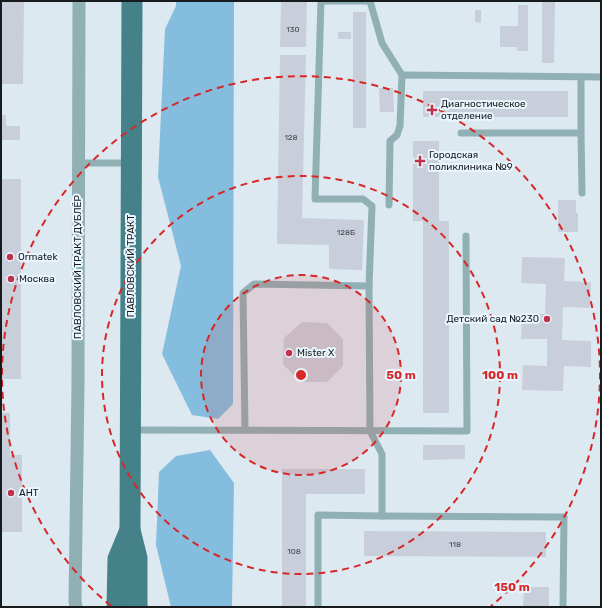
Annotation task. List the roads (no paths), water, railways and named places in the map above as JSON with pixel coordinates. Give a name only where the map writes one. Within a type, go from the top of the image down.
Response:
[{"type":"main road","name":"ПАВЛОВСКИЙ ТРАКТ","points":[[132,1],[130,530],[137,558],[137,607]]},
{"type":"main road","name":"ПАВЛОВСКИЙ ТРАКТ","points":[[118,607],[118,559],[130,530]]},
{"type":"street","name":"ПАВЛОВСКИЙ ТРАКТ ДУБЛЁР","points":[[76,607],[75,532],[78,376],[80,1]]},
{"type":"lane","points":[[382,516],[382,454],[370,431],[369,286],[372,206],[363,199],[315,199],[321,1],[370,1],[382,43],[402,75],[400,126],[397,135],[390,141],[389,205]]},
{"type":"lane","points":[[402,75],[601,77]]},
{"type":"lane","points":[[580,77],[582,193]]},
{"type":"lane","points":[[461,133],[581,133]]},
{"type":"lane","points":[[78,163],[131,162]]},
{"type":"lane","points":[[130,430],[467,431],[466,236]]},
{"type":"lane","points":[[245,430],[243,293],[254,284],[369,286]]},
{"type":"lane","points":[[318,607],[318,515],[564,517],[563,607]]},
{"type":"place","name":"Диагностическое отделение","points":[[432,110]]},
{"type":"place","name":"Городская поликлиника №9","points":[[420,161]]},
{"type":"place","name":"Ormatek","points":[[10,257]]},
{"type":"place","name":"Москва","points":[[11,279]]},
{"type":"place","name":"Детский сад №230","points":[[547,319]]},
{"type":"place","name":"Mister X","points":[[289,353]]},
{"type":"place","name":"АНТ","points":[[11,493]]}]
